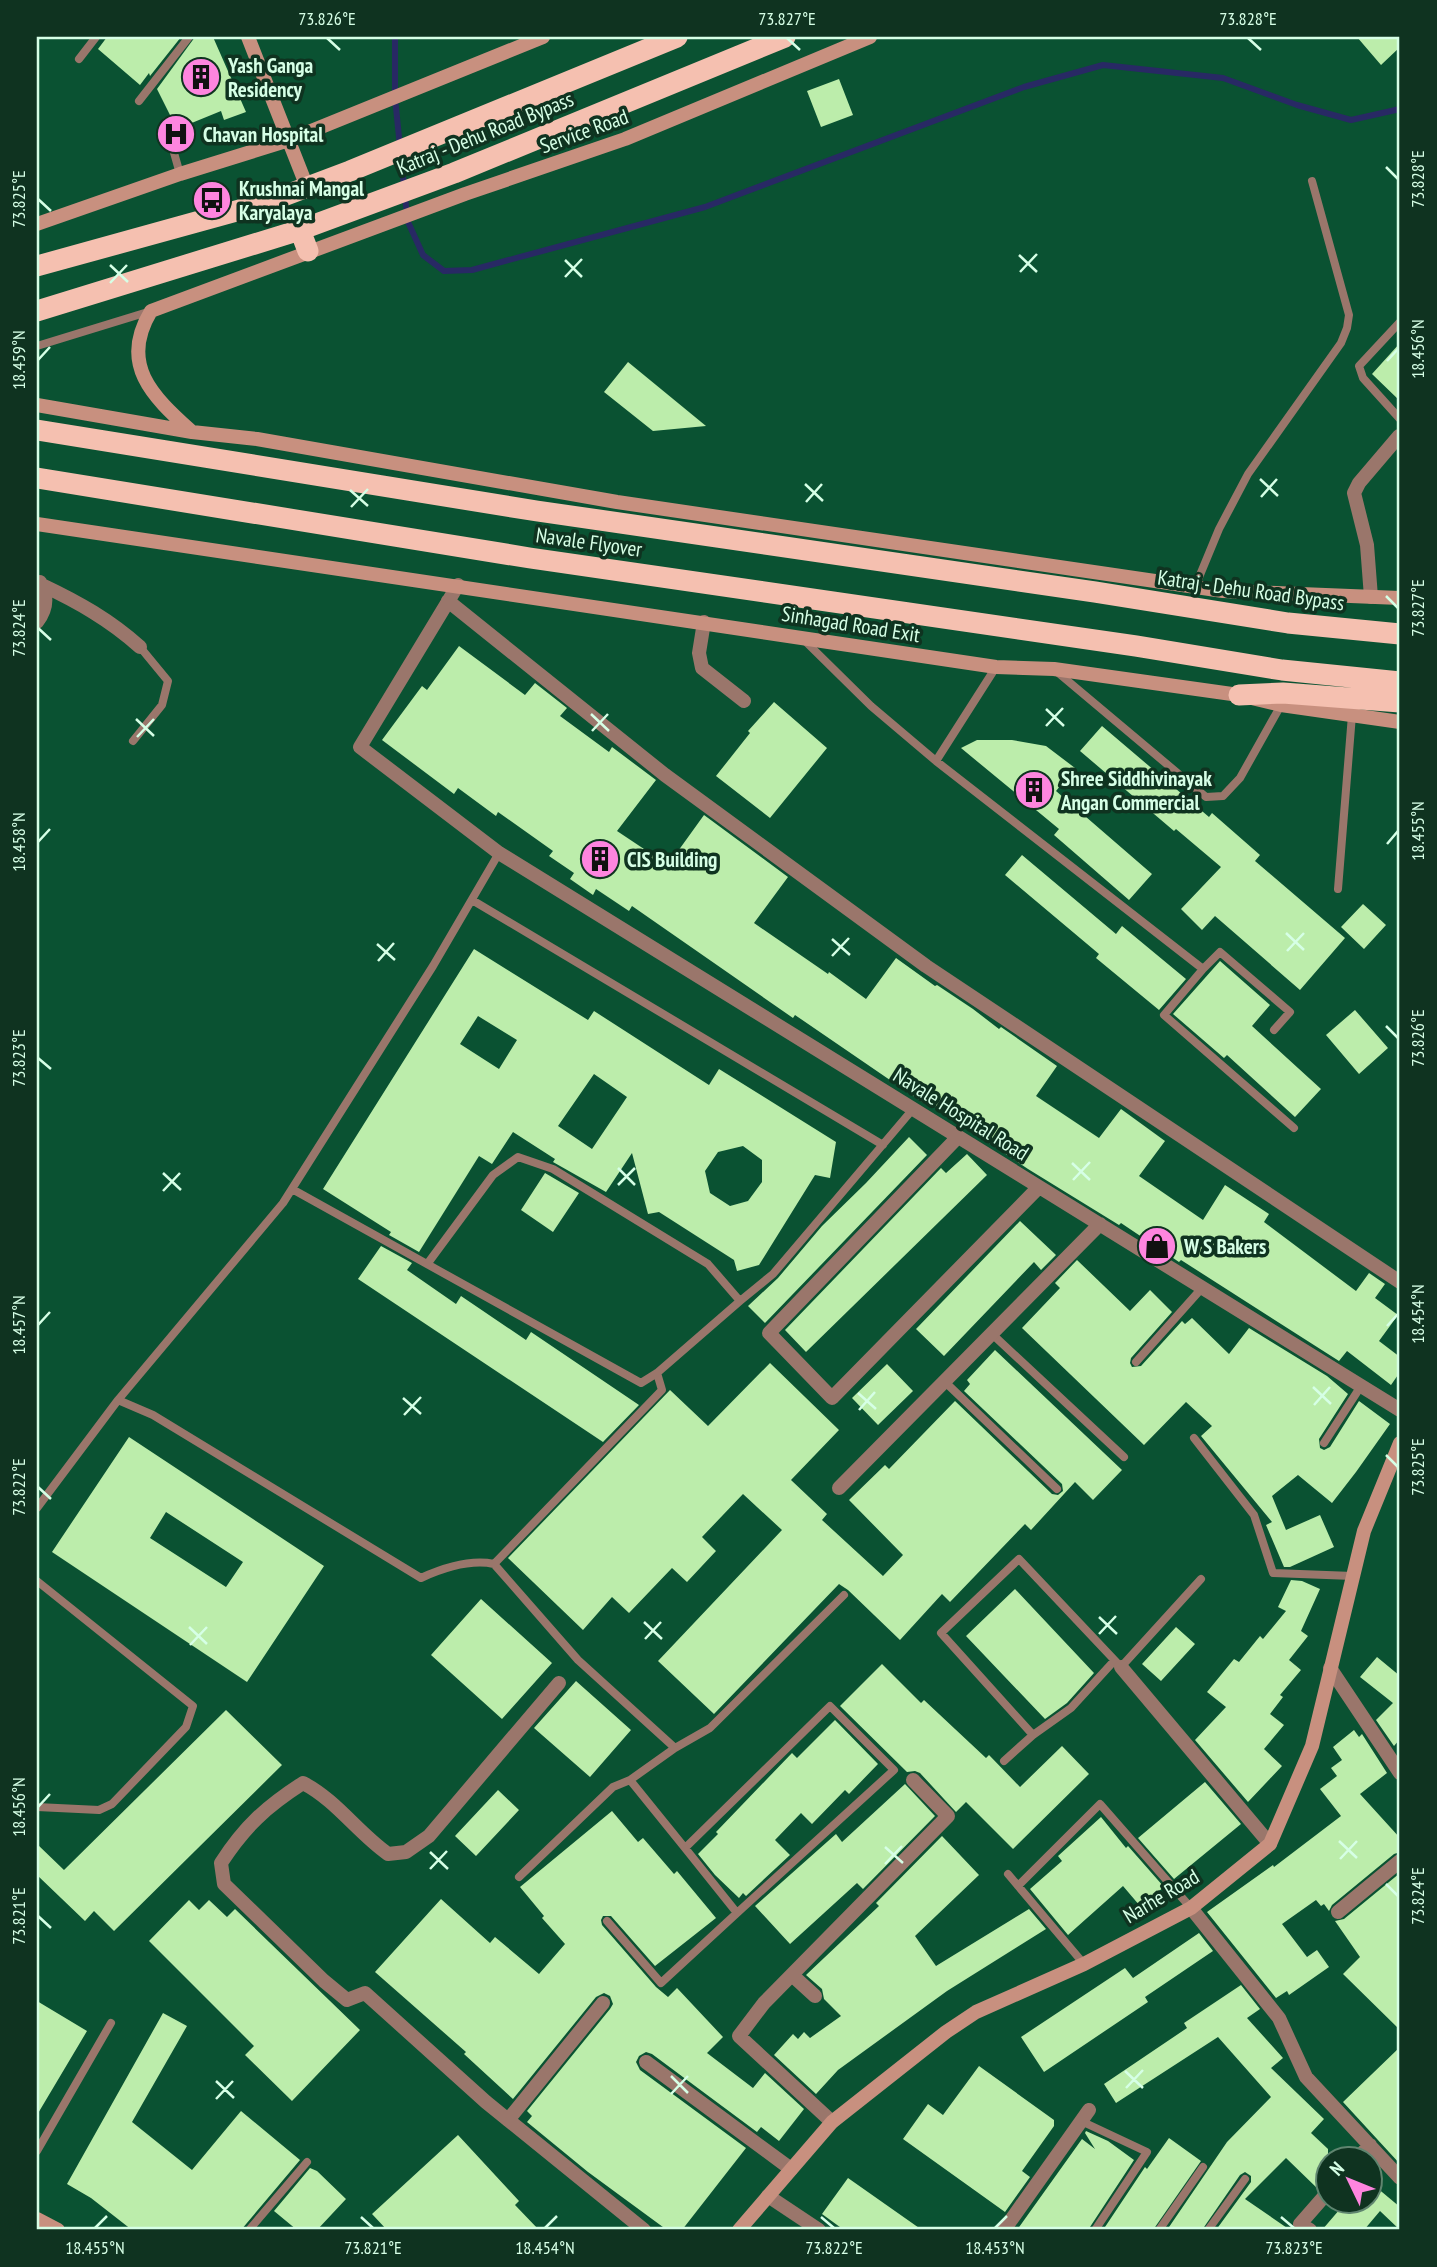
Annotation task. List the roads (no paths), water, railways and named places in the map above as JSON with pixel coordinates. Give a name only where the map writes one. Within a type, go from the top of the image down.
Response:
[{"type":"highway","name":"Katraj - Dehu Road Bypass","points":[[37,266],[265,203],[447,132],[677,37]]},
{"type":"highway","name":"Katraj - Dehu Road Bypass","points":[[37,311],[300,230],[454,173],[785,37]]},
{"type":"highway","points":[[300,230],[308,251]]},
{"type":"highway","name":"Navale Flyover","points":[[37,430],[537,512],[1095,592]]},
{"type":"highway","name":"Navale Flyover","points":[[37,478],[530,558],[1136,646],[1282,670],[1400,682]]},
{"type":"highway","name":"Katraj - Dehu Road Bypass","points":[[1095,592],[1288,623],[1400,634]]},
{"type":"highway","points":[[1239,695],[1283,693],[1400,702]]},
{"type":"street","points":[[248,37],[307,187]]},
{"type":"street","points":[[37,224],[180,174],[289,140],[437,82],[540,37]]},
{"type":"street","name":"Service Road","points":[[151,311],[308,251],[625,139],[870,37]]},
{"type":"street","points":[[151,311],[143,323],[137,346],[139,365],[161,404],[192,432]]},
{"type":"street","points":[[37,405],[192,432],[257,439],[617,502],[1223,591],[1400,598]]},
{"type":"street","points":[[1371,597],[1367,545],[1354,493],[1359,483],[1400,436]]},
{"type":"street","name":"Sinhagad Road Exit","points":[[37,524],[996,667],[1054,669],[1239,695],[1281,705],[1400,722]]},
{"type":"street","points":[[37,622],[44,614],[46,599],[39,581]]},
{"type":"street","points":[[39,581],[117,626],[140,647]]},
{"type":"street","points":[[458,585],[449,601],[665,775],[926,966],[1400,1282]]},
{"type":"street","name":"Navale Hospital Road","points":[[449,601],[360,747],[499,853],[1400,1410]]},
{"type":"street","points":[[704,622],[699,653],[702,668],[744,701]]},
{"type":"street","points":[[1370,631],[1400,627]]},
{"type":"street","points":[[958,1137],[769,1333],[832,1398],[1039,1187]]},
{"type":"street","points":[[838,1488],[1100,1224]]},
{"type":"street","name":"Narhe Road","points":[[738,2230],[832,2122],[946,2032],[976,2012],[1084,1965],[1191,1908],[1270,1844],[1312,1746],[1364,1531],[1397,1459],[1400,1443]]},
{"type":"street","points":[[1117,1664],[1270,1844]]},
{"type":"street","points":[[1330,1668],[1400,1773]]},
{"type":"street","points":[[559,1683],[429,1836],[406,1852],[388,1854],[320,1792],[303,1783],[265,1810],[239,1835],[220,1863],[224,1884],[324,1981],[347,2000],[365,1993],[508,2120],[644,2230]]},
{"type":"street","points":[[832,2122],[739,2036],[764,2003],[948,1816],[913,1780]]},
{"type":"street","points":[[1338,1912],[1400,1861]]},
{"type":"street","points":[[1191,1908],[1279,2018],[1306,2077],[1369,2144]]},
{"type":"street","points":[[792,1975],[815,1996]]},
{"type":"street","points":[[508,2120],[603,2003]]},
{"type":"street","points":[[646,2062],[791,2169]]},
{"type":"street","points":[[1003,2230],[1085,2116]]},
{"type":"street","points":[[1384,2160],[1400,2178]]},
{"type":"street","points":[[768,2196],[819,2230]]},
{"type":"street","points":[[1310,2230],[1300,2224],[1314,2208]]},
{"type":"street","points":[[37,2219],[58,2230]]},
{"type":"lane","points":[[79,59],[96,37]]},
{"type":"lane","points":[[139,101],[189,37]]},
{"type":"lane","points":[[167,121],[180,174]]},
{"type":"lane","points":[[1195,587],[1234,498],[1248,474],[1341,343],[1347,328],[1349,315],[1312,181]]},
{"type":"lane","points":[[37,346],[151,311]]},
{"type":"lane","points":[[1400,321],[1359,366],[1363,378],[1400,419]]},
{"type":"lane","points":[[802,638],[870,706],[936,761],[1203,969]]},
{"type":"lane","points":[[133,741],[162,705],[168,681],[140,647]]},
{"type":"lane","points":[[936,761],[996,667]]},
{"type":"lane","points":[[1054,669],[1206,797],[1223,796],[1240,778],[1281,705]]},
{"type":"lane","points":[[1338,889],[1352,715]]},
{"type":"lane","points":[[37,1508],[118,1400],[283,1203],[433,966],[499,853]]},
{"type":"lane","points":[[472,900],[883,1145]]},
{"type":"lane","points":[[1274,1030],[1290,1012],[1220,952],[1164,1015],[1294,1128]]},
{"type":"lane","points":[[292,1189],[641,1383],[657,1373],[773,1274],[913,1109]]},
{"type":"lane","points":[[428,1263],[493,1175],[518,1157],[553,1169],[708,1264],[740,1301]]},
{"type":"lane","points":[[1136,1362],[1202,1287]]},
{"type":"lane","points":[[991,1333],[1124,1457]]},
{"type":"lane","points":[[494,1564],[662,1390],[657,1373]]},
{"type":"lane","points":[[944,1381],[1057,1489]]},
{"type":"lane","points":[[1324,1443],[1361,1386]]},
{"type":"lane","points":[[118,1400],[153,1415],[421,1578],[440,1569],[482,1562],[494,1564],[578,1660],[675,1748]]},
{"type":"lane","points":[[1194,1438],[1254,1515],[1273,1573],[1353,1576]]},
{"type":"lane","points":[[1033,1735],[940,1633],[1019,1559],[1117,1664]]},
{"type":"lane","points":[[1004,1761],[1033,1735],[1071,1708],[1201,1579]]},
{"type":"lane","points":[[37,1581],[193,1706],[187,1727],[111,1804],[99,1811],[37,1807]]},
{"type":"lane","points":[[519,1877],[613,1787],[630,1780],[675,1748],[710,1728],[844,1595]]},
{"type":"lane","points":[[607,1921],[661,1983],[894,1770],[830,1706],[685,1848]]},
{"type":"lane","points":[[630,1780],[737,1913]]},
{"type":"lane","points":[[1018,1885],[1100,1804],[1191,1908]]},
{"type":"lane","points":[[1008,1874],[1084,1965]]},
{"type":"lane","points":[[37,2151],[111,2023]]},
{"type":"lane","points":[[1085,2116],[1147,2152],[1095,2230]]},
{"type":"lane","points":[[249,2230],[307,2162]]},
{"type":"lane","points":[[1159,2230],[1203,2167]]},
{"type":"lane","points":[[1208,2230],[1245,2179]]},
{"type":"waterway","points":[[395,37],[395,98],[404,186]]},
{"type":"waterway","points":[[405,197],[408,222],[423,255],[444,271],[472,270],[705,207],[1024,87],[1103,65],[1223,78],[1297,105],[1351,120],[1400,109]]},
{"type":"place","name":"Yash Ganga Residency","points":[[201,77]]},
{"type":"place","name":"Chavan Hospital","points":[[176,134]]},
{"type":"place","name":"Krushnai Mangal Karyalaya","points":[[212,200]]},
{"type":"place","name":"Shree Siddhivinayak Angan Commercial","points":[[1034,790]]},
{"type":"place","name":"CIS Building","points":[[600,859]]},
{"type":"place","name":"W S Bakers","points":[[1157,1246]]}]
